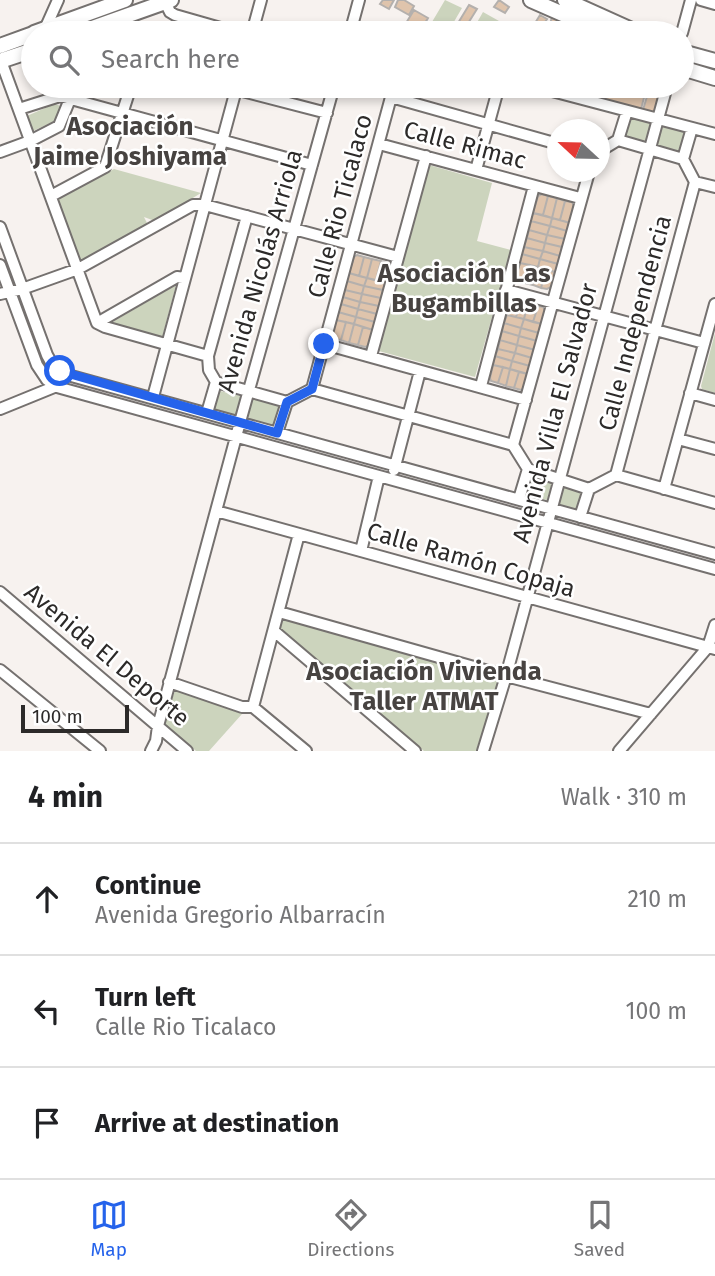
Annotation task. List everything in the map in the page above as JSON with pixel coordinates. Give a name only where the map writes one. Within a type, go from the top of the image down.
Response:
[{"type":"main road","points":[[69,21],[125,0]]},
{"type":"main road","points":[[531,0],[586,21]]},
{"type":"main road","points":[[565,0],[596,21]]},
{"type":"main road","points":[[130,21],[168,1]]},
{"type":"main road","points":[[0,46],[21,39]]},
{"type":"main road","points":[[0,61],[21,54]]},
{"type":"main road","points":[[694,55],[715,61]]},
{"type":"main road","points":[[694,72],[715,78]]},
{"type":"street","points":[[46,21],[58,0]]},
{"type":"street","points":[[255,21],[261,0]]},
{"type":"street","points":[[353,21],[359,0]]},
{"type":"street","points":[[685,21],[691,0]]},
{"type":"street","points":[[701,0],[715,4]]},
{"type":"street","points":[[168,1],[170,12],[196,21]]},
{"type":"street","points":[[0,61],[97,323]]},
{"type":"street","points":[[19,110],[52,98]]},
{"type":"street","points":[[66,98],[312,165]]},
{"type":"street","points":[[51,196],[105,167],[128,98]]},
{"type":"street","points":[[153,397],[234,98]]},
{"type":"street","points":[[273,98],[327,113]]},
{"type":"street","name":"Avenida Nicolás Arriola","points":[[151,751],[156,741],[169,682],[331,98]]},
{"type":"street","name":"Calle Rio Ticalaco","points":[[312,389],[391,98]]},
{"type":"street","points":[[395,98],[547,141]]},
{"type":"street","points":[[475,170],[496,98]]},
{"type":"street","points":[[589,98],[715,134]]},
{"type":"street","name":"Avenida Villa El Salvador","points":[[483,751],[506,676],[664,98]]},
{"type":"street","points":[[0,152],[59,126],[70,99]]},
{"type":"street","points":[[610,144],[618,139],[627,111]]},
{"type":"street","points":[[692,128],[683,159],[695,182],[715,187]]},
{"type":"street","points":[[618,139],[683,159]]},
{"type":"street","name":"Calle Rimac","points":[[379,144],[580,198]]},
{"type":"street","points":[[371,356],[426,156]]},
{"type":"street","points":[[513,445],[586,182]]},
{"type":"street","name":"Calle Independencia","points":[[615,475],[695,182]]},
{"type":"street","points":[[481,386],[534,186]]},
{"type":"street","points":[[5,293],[78,269],[193,205],[205,205],[398,257]]},
{"type":"street","points":[[247,216],[208,356],[209,370],[216,382],[287,402],[312,389],[513,445],[528,469],[589,489]]},
{"type":"street","points":[[0,227],[49,360],[56,368],[69,375],[715,554]]},
{"type":"street","points":[[0,265],[5,293],[40,371],[57,387],[715,569]]},
{"type":"street","points":[[97,323],[177,277],[185,278]]},
{"type":"street","points":[[506,290],[704,343]]},
{"type":"street","points":[[664,489],[715,304]]},
{"type":"street","points":[[97,323],[208,356]]},
{"type":"street","points":[[324,344],[526,400]]},
{"type":"street","points":[[391,479],[420,371]]},
{"type":"street","points":[[0,409],[57,387],[69,375]]},
{"type":"street","points":[[207,413],[216,382]]},
{"type":"street","points":[[690,393],[715,400]]},
{"type":"street","points":[[277,433],[287,402]]},
{"type":"street","points":[[678,439],[715,449]]},
{"type":"street","points":[[519,499],[528,469]]},
{"type":"street","points":[[580,517],[589,489],[615,475],[715,503]]},
{"type":"street","points":[[362,551],[379,476]]},
{"type":"street","name":"Calle Ramón Copaja","points":[[216,511],[711,648]]},
{"type":"street","points":[[253,707],[299,534]]},
{"type":"street","name":"Avenida El Deporte","points":[[0,592],[187,751]]},
{"type":"street","points":[[278,612],[651,714]]},
{"type":"street","points":[[619,751],[711,648],[715,625]]},
{"type":"street","points":[[274,631],[415,751]]},
{"type":"street","points":[[0,670],[100,751]]},
{"type":"street","points":[[169,682],[242,707],[253,707],[306,751]]},
{"type":"green space","points":[[445,0],[462,8],[454,21],[433,21]]},
{"type":"green space","points":[[483,12],[499,21],[478,21]]},
{"type":"green space","points":[[54,104],[61,106],[57,120],[33,131],[27,116]]},
{"type":"green space","points":[[630,117],[651,123],[645,144],[624,138]]},
{"type":"green space","points":[[662,124],[685,131],[678,154],[655,148]]},
{"type":"green space","points":[[429,165],[492,183],[477,241],[511,250],[475,377],[375,350]]},
{"type":"green space","points":[[114,169],[201,193],[155,221],[144,217],[148,225],[80,262],[57,202]]},
{"type":"green space","points":[[176,285],[162,338],[109,324]]},
{"type":"green space","points":[[715,333],[715,393],[702,389],[701,386]]},
{"type":"green space","points":[[220,391],[241,396],[235,418],[214,412]]},
{"type":"green space","points":[[252,395],[281,403],[274,428],[250,422],[246,416]]},
{"type":"green space","points":[[531,476],[552,482],[547,500],[526,494]]},
{"type":"green space","points":[[563,487],[584,493],[578,511],[557,505]]},
{"type":"green space","points":[[283,617],[500,678],[476,751],[424,751],[282,632],[279,621]]},
{"type":"green space","points":[[176,688],[242,714],[209,751],[196,751],[163,723]]},
{"type":"building","points":[[383,0],[394,0],[389,9],[380,4]]},
{"type":"building","points":[[398,0],[404,0],[414,6],[409,15],[395,7]]},
{"type":"building","points":[[499,0],[509,7],[505,13],[494,7]]},
{"type":"building","points":[[469,5],[477,9],[470,21],[459,21]]},
{"type":"building","points":[[414,10],[428,18],[426,21],[407,21]]},
{"type":"building","points":[[540,15],[547,19],[546,21],[536,21]]},
{"type":"building","points":[[598,98],[644,98],[641,109]]},
{"type":"building","points":[[646,98],[659,98],[655,113],[643,110]]},
{"type":"building","points":[[538,196],[548,196],[543,215],[533,213]]},
{"type":"building","points":[[548,196],[557,198],[552,218],[543,215]]},
{"type":"building","points":[[557,198],[565,201],[560,220],[552,218]]},
{"type":"building","points":[[565,201],[572,202],[574,206],[570,223],[560,220]]},
{"type":"building","points":[[533,213],[552,218],[550,226],[531,221]]},
{"type":"building","points":[[552,218],[570,223],[567,231],[550,226]]},
{"type":"building","points":[[531,221],[550,226],[547,235],[529,230]]},
{"type":"building","points":[[550,226],[567,231],[565,239],[547,235]]},
{"type":"building","points":[[529,230],[547,235],[545,243],[527,238]]},
{"type":"building","points":[[547,235],[565,239],[562,247],[545,243]]},
{"type":"building","points":[[527,238],[545,243],[543,251],[524,247]]},
{"type":"building","points":[[545,243],[562,247],[560,256],[543,251]]},
{"type":"building","points":[[524,247],[543,251],[540,259],[522,254]]},
{"type":"building","points":[[543,251],[560,256],[558,264],[540,259]]},
{"type":"building","points":[[522,254],[540,259],[538,267],[520,263]]},
{"type":"building","points":[[357,255],[364,257],[359,276],[349,273]]},
{"type":"building","points":[[364,257],[372,259],[367,278],[359,276]]},
{"type":"building","points":[[372,259],[381,261],[376,280],[367,278]]},
{"type":"building","points":[[540,259],[558,264],[555,272],[538,267]]},
{"type":"building","points":[[381,261],[391,264],[385,283],[376,280]]},
{"type":"building","points":[[520,263],[530,265],[525,283],[516,278]]},
{"type":"building","points":[[530,265],[538,267],[533,285],[525,283]]},
{"type":"building","points":[[538,267],[546,270],[541,288],[533,285]]},
{"type":"building","points":[[546,270],[555,272],[551,287],[547,289],[541,288]]},
{"type":"building","points":[[349,273],[367,278],[364,286],[347,281]]},
{"type":"building","points":[[367,278],[385,283],[383,290],[364,286]]},
{"type":"building","points":[[347,281],[364,286],[362,294],[345,290]]},
{"type":"building","points":[[364,286],[383,290],[381,298],[362,294]]},
{"type":"building","points":[[345,290],[362,294],[360,302],[343,297]]},
{"type":"building","points":[[362,294],[381,298],[379,306],[360,302]]},
{"type":"building","points":[[343,297],[360,302],[358,309],[341,304]]},
{"type":"building","points":[[510,301],[521,301],[516,317],[507,315]]},
{"type":"building","points":[[521,301],[528,303],[524,319],[516,317]]},
{"type":"building","points":[[360,302],[379,306],[377,314],[358,309]]},
{"type":"building","points":[[528,303],[538,306],[533,322],[524,319]]},
{"type":"building","points":[[341,304],[358,309],[356,317],[338,312]]},
{"type":"building","points":[[538,306],[543,307],[546,312],[542,324],[533,322]]},
{"type":"building","points":[[358,309],[377,314],[375,322],[356,317]]},
{"type":"building","points":[[338,312],[356,317],[354,324],[336,320]]},
{"type":"building","points":[[507,315],[524,319],[521,328],[504,323]]},
{"type":"building","points":[[356,317],[375,322],[373,330],[354,324]]},
{"type":"building","points":[[524,319],[542,324],[539,333],[521,328]]},
{"type":"building","points":[[336,320],[346,322],[341,340],[334,339],[332,334]]},
{"type":"building","points":[[346,322],[354,324],[349,343],[341,340]]},
{"type":"building","points":[[504,323],[521,328],[519,336],[502,331]]},
{"type":"building","points":[[354,324],[363,327],[358,345],[349,343]]},
{"type":"building","points":[[363,327],[373,330],[368,346],[365,347],[358,345]]},
{"type":"building","points":[[521,328],[539,333],[537,341],[519,336]]},
{"type":"building","points":[[502,331],[519,336],[517,345],[500,340]]},
{"type":"building","points":[[519,336],[537,341],[535,350],[517,345]]},
{"type":"building","points":[[500,340],[517,345],[515,353],[498,349]]},
{"type":"building","points":[[517,345],[535,350],[532,358],[515,353]]},
{"type":"building","points":[[498,349],[515,353],[512,361],[495,356]]},
{"type":"building","points":[[515,353],[532,358],[530,366],[512,361]]},
{"type":"building","points":[[495,356],[512,361],[510,369],[493,365]]},
{"type":"building","points":[[512,361],[530,366],[528,374],[510,369]]},
{"type":"building","points":[[493,365],[503,367],[498,383],[490,378]]},
{"type":"building","points":[[503,367],[510,369],[506,386],[498,383]]},
{"type":"building","points":[[510,369],[519,372],[514,388],[506,386]]},
{"type":"building","points":[[519,372],[528,374],[521,390],[514,388]]},
{"type":"district","name":"Asociación Jaime Joshiyama","points":[[130,141]]},
{"type":"district","name":"Asociación Las Bugambillas","points":[[464,288]]},
{"type":"district","name":"Asociación Vivienda Taller ATMAT","points":[[424,686]]},
{"type":"route","points":[[60,371],[277,433],[287,402],[312,389],[324,344]]}]
